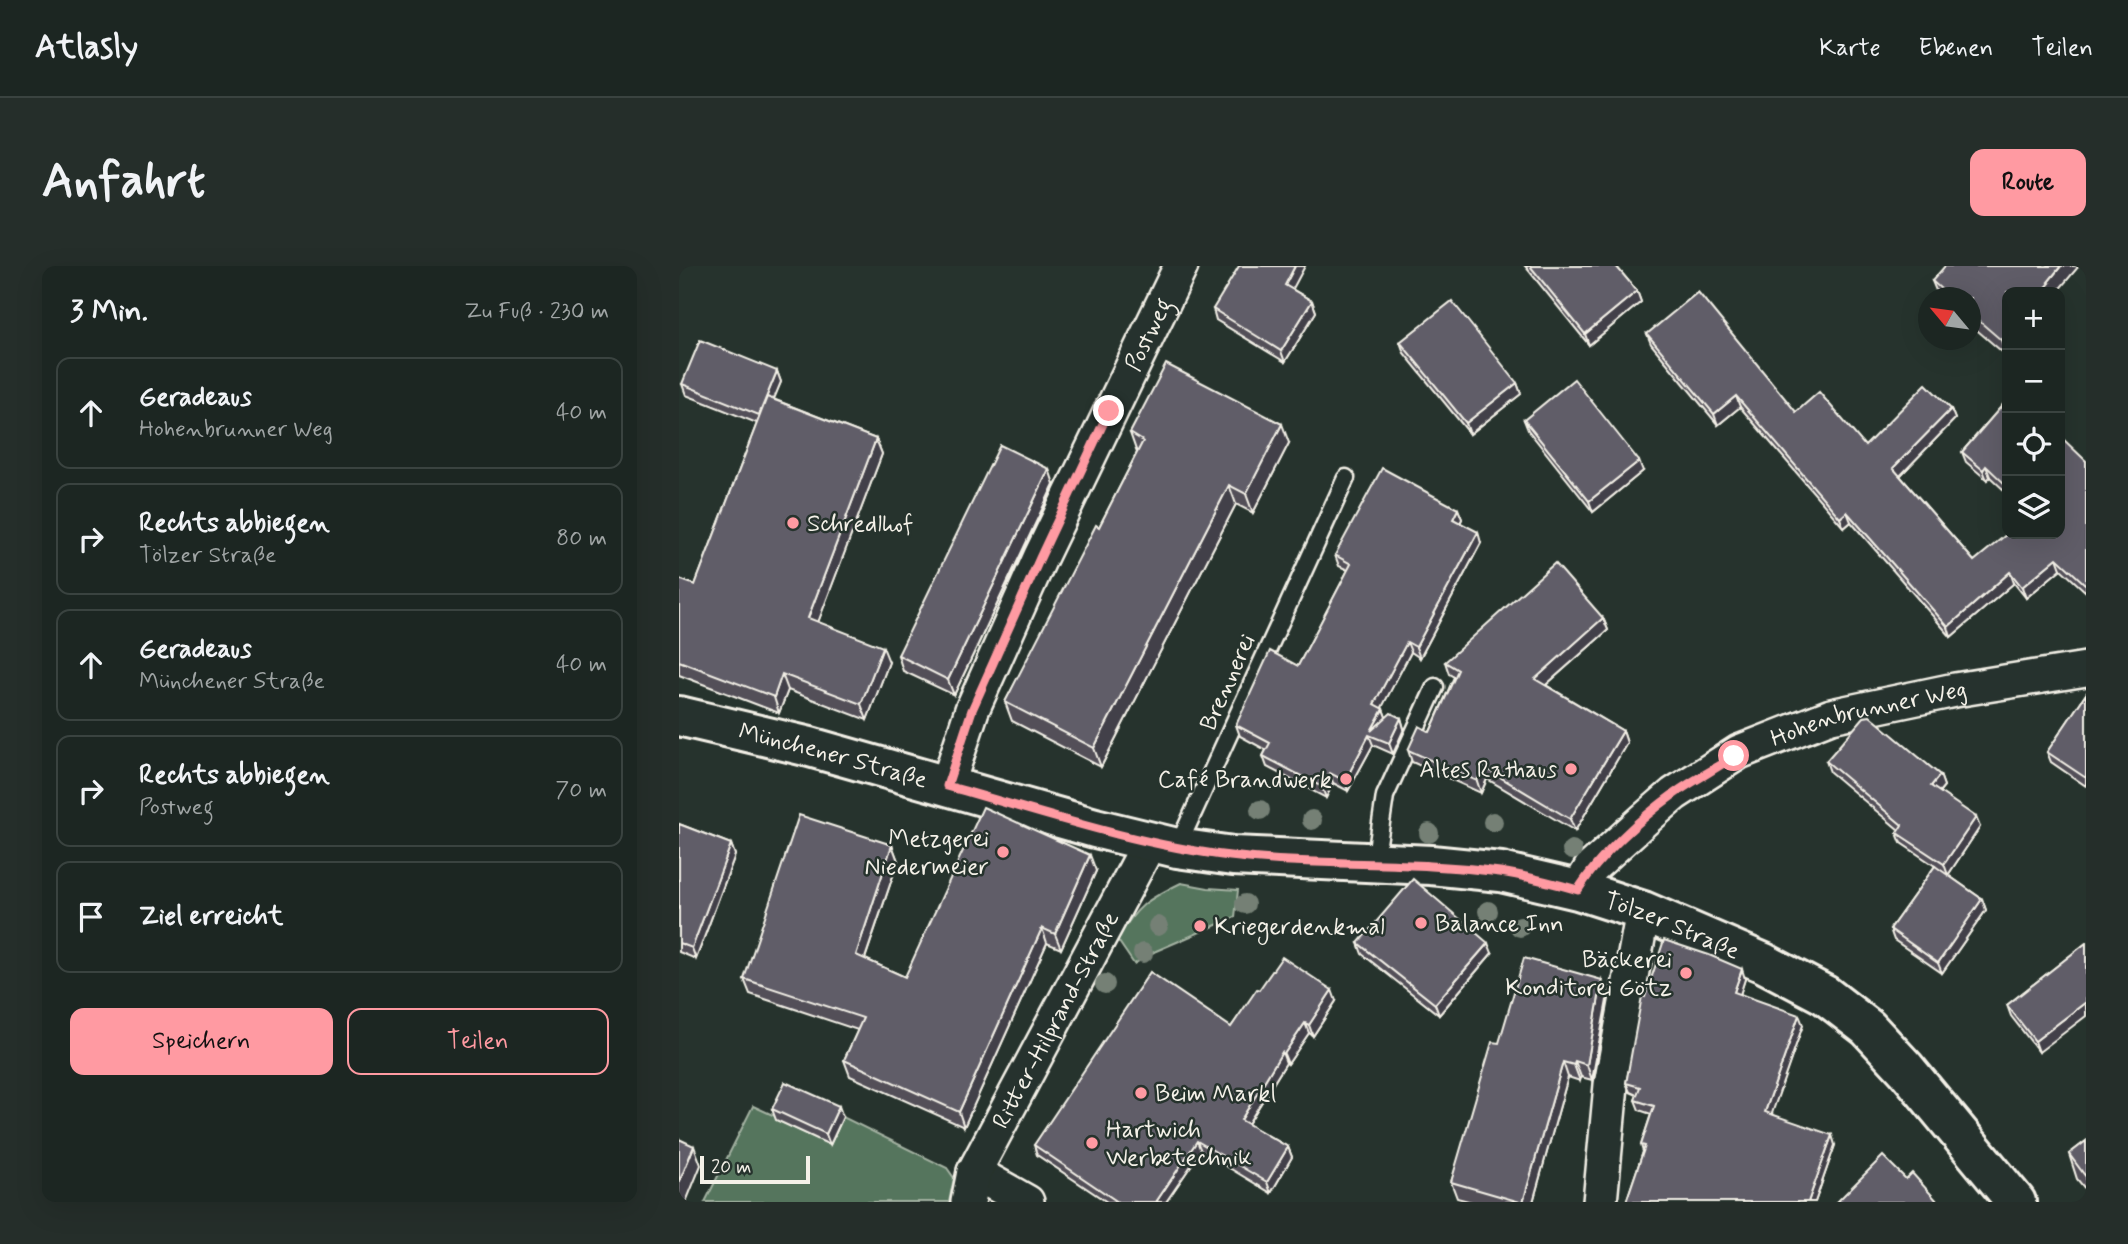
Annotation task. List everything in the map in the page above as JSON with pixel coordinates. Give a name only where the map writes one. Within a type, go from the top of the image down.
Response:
[{"type":"main road","name":"Münchener Straße","points":[[679,716],[810,747],[1163,845]]},
{"type":"main road","name":"Tölzer Straße","points":[[1163,845],[1233,856],[1431,865],[1501,872],[1578,890],[1643,911],[1764,963],[1825,995],[1868,1028],[1906,1069],[2016,1202]]},
{"type":"street","name":"Postweg","points":[[947,786],[972,710],[1040,558],[1181,266]]},
{"type":"street","name":"Hohenbrunner Weg","points":[[1578,890],[1591,868],[1674,794],[1739,752],[1831,716],[1955,690],[2086,669]]},
{"type":"street","name":"Ritter-Hilprand-Straße","points":[[971,1187],[1163,845]]},
{"type":"street","points":[[1600,1202],[1611,1085],[1643,911]]},
{"type":"street","points":[[971,1187],[1027,1202]]},
{"type":"lane","name":"Brennerei","points":[[1163,845],[1346,478]]},
{"type":"lane","points":[[1375,863],[1385,796],[1435,687]]},
{"type":"green space","points":[[1181,883],[1238,890],[1235,917],[1156,951],[1134,964],[1117,939],[1143,905]]},
{"type":"green space","points":[[753,1106],[830,1145],[843,1117],[947,1168],[954,1178],[949,1202],[705,1202]]},
{"type":"building","points":[[1239,266],[1295,266],[1285,285],[1312,301],[1281,351],[1213,309]]},
{"type":"building","points":[[1530,266],[1616,266],[1637,291],[1585,334]]},
{"type":"building","points":[[1945,266],[2061,266],[2046,287],[2002,287],[2001,340],[1981,323],[1981,287],[1939,287],[1932,281]]},
{"type":"building","points":[[1698,292],[1796,412],[1819,392],[1865,446],[1926,384],[1951,409],[1893,468],[1974,561],[2002,538],[2065,539],[2065,441],[2086,461],[2086,585],[2057,558],[2022,587],[2010,572],[1948,627],[1847,512],[1840,518],[1736,396],[1714,414],[1647,334]]},
{"type":"building","points":[[1452,301],[1517,383],[1466,423],[1400,342]]},
{"type":"building","points":[[700,340],[777,371],[759,415],[682,384]]},
{"type":"building","points":[[1166,364],[1282,424],[1246,494],[1229,485],[1094,748],[1005,702],[1096,525],[1099,527],[1143,441],[1130,433]]},
{"type":"building","points":[[1574,379],[1639,461],[1589,501],[1524,420]]},
{"type":"building","name":"Schredlhof","points":[[767,397],[876,439],[808,618],[883,647],[861,704],[782,674],[774,697],[679,661],[679,579],[695,585]]},
{"type":"building","points":[[2002,406],[2002,481],[1986,466],[1983,470],[1962,452]]},
{"type":"building","points":[[1000,445],[1049,469],[948,680],[898,655]]},
{"type":"building","points":[[1382,468],[1458,509],[1453,519],[1478,532],[1416,647],[1407,642],[1374,704],[1383,709],[1371,731],[1391,713],[1401,718],[1389,743],[1369,735],[1345,781],[1330,773],[1322,787],[1263,756],[1270,743],[1236,725],[1270,651],[1298,666],[1351,564],[1335,555]]},
{"type":"building","points":[[1555,563],[1603,618],[1535,679],[1623,731],[1570,819],[1483,767],[1477,781],[1408,750],[1419,726],[1430,732],[1458,670],[1445,662]]},
{"type":"building","points":[[2086,694],[2086,778],[2047,752]]},
{"type":"building","points":[[1870,716],[1940,775],[1931,786],[1976,817],[1944,864],[1897,833],[1902,825],[1826,761],[1864,717]]},
{"type":"building","points":[[983,807],[1090,855],[1055,934],[1042,928],[959,1112],[844,1060],[863,1018],[744,979],[799,815],[892,845],[856,955],[905,977]]},
{"type":"building","points":[[679,824],[731,844],[692,948],[679,943]]},
{"type":"building","points":[[1935,866],[1982,899],[1938,963],[1890,929]]},
{"type":"building","points":[[1413,879],[1488,943],[1435,1004],[1358,943]]},
{"type":"building","points":[[1664,940],[1742,969],[1734,992],[1799,1015],[1765,1112],[1832,1135],[1808,1202],[1626,1202],[1645,1146],[1641,1145],[1654,1106],[1635,1100],[1640,1087],[1626,1083],[1642,996],[1645,997]]},
{"type":"building","points":[[2086,943],[2086,1002],[2035,1041],[2007,1005]]},
{"type":"building","name":"Beim Markl","points":[[1282,957],[1332,990],[1309,1025],[1305,1023],[1284,1054],[1282,1052],[1241,1120],[1288,1147],[1267,1182],[1197,1141],[1156,1202],[1118,1202],[1034,1145],[1150,972],[1231,1027]]},
{"type":"building","points":[[1524,958],[1602,980],[1587,1065],[1575,1061],[1574,1065],[1563,1062],[1523,1202],[1520,1202],[1451,1182],[1492,1042],[1499,1043]]},
{"type":"building","points":[[785,1082],[839,1106],[826,1134],[772,1109]]},
{"type":"building","points":[[679,1139],[694,1146],[679,1183]]},
{"type":"building","points":[[2086,1141],[2086,1177],[2069,1154]]},
{"type":"building","points":[[1883,1156],[1906,1179],[1912,1173],[1938,1202],[1837,1202]]},
{"type":"place","name":"Schredlhof","points":[[793,523]]},
{"type":"place","name":"Altes Rathaus","points":[[1571,769]]},
{"type":"place","name":"Café Brandwerk","points":[[1346,779]]},
{"type":"place","name":"Metzgerei Niedermeier","points":[[1003,852]]},
{"type":"place","name":"Balance Inn","points":[[1421,923]]},
{"type":"place","name":"Kriegerdenkmal","points":[[1200,926]]},
{"type":"place","name":"Bäckerei Konditorei Götz","points":[[1686,973]]},
{"type":"place","name":"Beim Markl","points":[[1141,1093]]},
{"type":"place","name":"Hartwich Werbetechnik","points":[[1092,1143]]},
{"type":"route","points":[[1109,411],[972,710],[947,786],[1094,828],[1177,848],[1233,856],[1431,865],[1501,872],[1578,890],[1591,868],[1674,794],[1734,756]]}]
